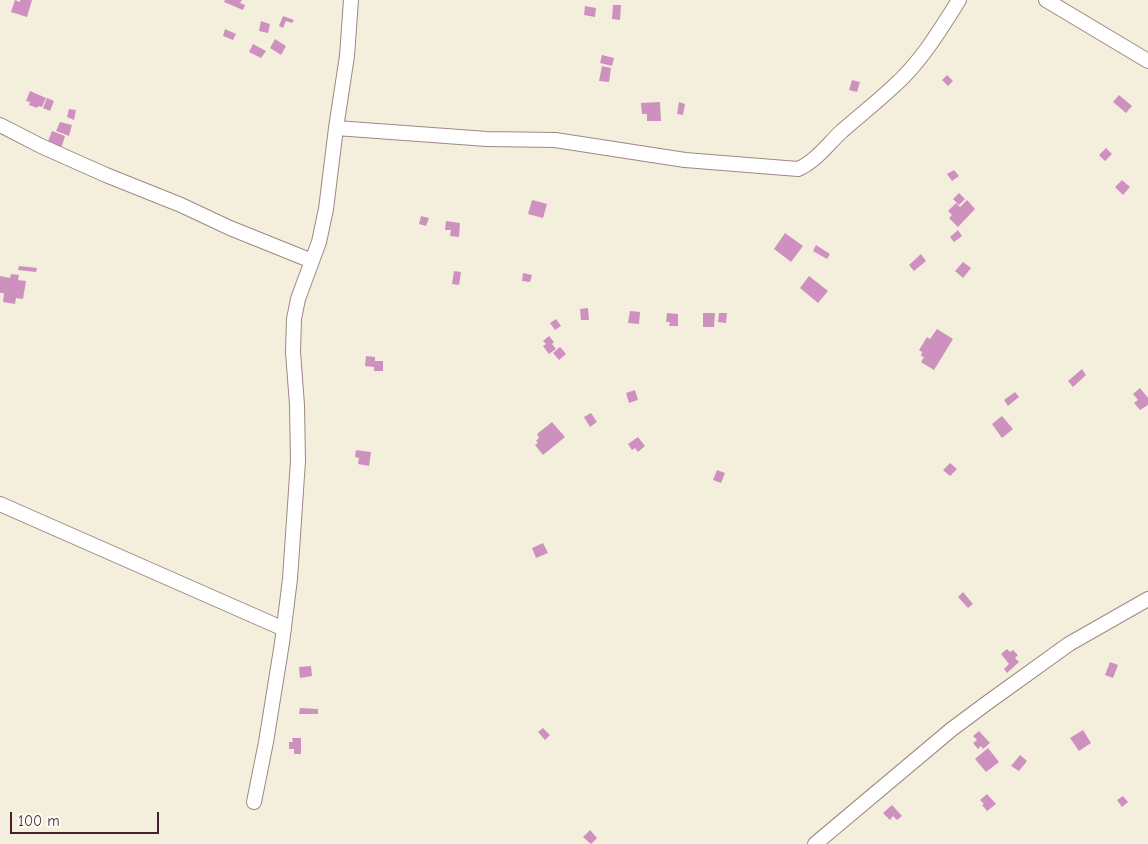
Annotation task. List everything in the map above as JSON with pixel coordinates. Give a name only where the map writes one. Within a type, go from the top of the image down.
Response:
[{"type":"street","points":[[254,802],[266,742],[290,579],[298,461],[297,405],[293,352],[294,319],[298,300],[319,242],[326,209],[347,56],[351,0]]},
{"type":"street","points":[[336,128],[487,139],[555,140],[624,152],[798,169],[811,161],[905,75],[922,56],[959,0]]},
{"type":"street","points":[[1046,0],[1148,61]]},
{"type":"street","points":[[0,125],[41,146],[106,175],[312,261]]},
{"type":"street","points":[[0,504],[284,629]]},
{"type":"street","points":[[815,844],[973,713],[1069,644],[1148,599]]},
{"type":"building","points":[[15,0],[20,2],[20,0],[32,0],[27,17],[11,12]]},
{"type":"building","points":[[225,0],[242,0],[240,3],[245,5],[243,10],[224,2]]},
{"type":"building","points":[[613,5],[621,5],[620,20],[612,19]]},
{"type":"building","points":[[585,6],[596,8],[595,17],[584,15]]},
{"type":"building","points":[[283,16],[294,20],[292,23],[286,21],[283,28],[279,26]]},
{"type":"building","points":[[261,21],[270,24],[268,33],[259,31]]},
{"type":"building","points":[[225,29],[236,34],[233,40],[223,36]]},
{"type":"building","points":[[275,39],[286,46],[281,55],[270,48]]},
{"type":"building","points":[[253,44],[266,51],[261,58],[249,52]]},
{"type":"building","points":[[602,55],[614,58],[612,66],[600,63]]},
{"type":"building","points":[[602,66],[611,68],[609,82],[599,81]]},
{"type":"building","points":[[947,75],[953,81],[948,86],[942,80]]},
{"type":"building","points":[[852,80],[860,82],[857,92],[849,90]]},
{"type":"building","points":[[30,91],[46,98],[42,107],[38,106],[37,108],[29,105],[30,102],[26,101]]},
{"type":"building","points":[[1119,95],[1132,106],[1126,113],[1113,102]]},
{"type":"building","points":[[47,98],[54,101],[50,111],[43,108]]},
{"type":"building","points":[[660,102],[661,121],[647,121],[647,114],[642,114],[641,103]]},
{"type":"building","points":[[679,102],[685,104],[683,115],[677,114]]},
{"type":"building","points":[[69,109],[76,110],[74,120],[67,117]]},
{"type":"building","points":[[60,122],[72,125],[69,136],[56,131]]},
{"type":"building","points":[[52,131],[65,136],[61,149],[47,144]]},
{"type":"building","points":[[1106,148],[1112,154],[1105,161],[1099,155]]},
{"type":"building","points":[[954,170],[959,176],[952,181],[947,174]]},
{"type":"building","points":[[1122,180],[1130,187],[1123,195],[1115,187]]},
{"type":"building","points":[[959,193],[965,199],[959,205],[953,199]]},
{"type":"building","points":[[532,200],[547,204],[543,218],[528,214]]},
{"type":"building","points":[[967,200],[975,209],[958,227],[949,218],[952,215],[948,211],[956,203],[960,207]]},
{"type":"building","points":[[421,216],[429,218],[426,226],[419,224]]},
{"type":"building","points":[[446,221],[460,223],[459,237],[450,236],[451,230],[445,230]]},
{"type":"building","points":[[958,230],[962,236],[954,242],[950,237]]},
{"type":"building","points":[[785,233],[803,246],[791,262],[774,249]]},
{"type":"building","points":[[816,245],[830,254],[827,259],[813,251]]},
{"type":"building","points":[[921,254],[926,261],[914,271],[909,265]]},
{"type":"building","points":[[963,262],[971,268],[963,278],[955,271]]},
{"type":"building","points":[[19,266],[37,268],[36,272],[18,270]]},
{"type":"building","points":[[454,271],[461,272],[459,285],[452,284]]},
{"type":"building","points":[[523,273],[532,275],[530,282],[522,281]]},
{"type":"building","points":[[11,274],[19,275],[18,280],[26,281],[23,299],[16,298],[15,304],[3,302],[4,293],[0,293],[0,276],[10,278]]},
{"type":"building","points":[[809,276],[828,291],[818,303],[800,288]]},
{"type":"building","points":[[588,308],[589,320],[581,320],[580,309]]},
{"type":"building","points":[[630,311],[640,312],[639,324],[628,323]]},
{"type":"building","points":[[667,313],[678,314],[678,326],[669,326],[670,322],[666,322]]},
{"type":"building","points":[[703,313],[715,313],[714,327],[703,327]]},
{"type":"building","points":[[719,313],[727,313],[726,323],[718,322]]},
{"type":"building","points":[[556,319],[561,326],[555,330],[550,323]]},
{"type":"building","points":[[937,329],[953,339],[934,370],[921,362],[924,357],[921,356],[922,352],[919,350],[927,337],[930,339]]},
{"type":"building","points":[[549,336],[554,342],[552,344],[556,349],[549,354],[543,346],[546,344],[543,341]]},
{"type":"building","points":[[560,347],[566,354],[559,360],[553,353]]},
{"type":"building","points":[[366,356],[375,357],[375,361],[383,361],[383,371],[374,371],[374,367],[365,366]]},
{"type":"building","points":[[1082,369],[1086,375],[1073,387],[1068,381]]},
{"type":"building","points":[[1140,388],[1148,398],[1148,405],[1140,410],[1134,403],[1138,400],[1133,394]]},
{"type":"building","points":[[635,390],[638,400],[629,403],[626,393]]},
{"type":"building","points":[[1015,392],[1019,397],[1008,406],[1004,400]]},
{"type":"building","points":[[591,413],[597,422],[590,427],[584,417]]},
{"type":"building","points":[[1002,416],[1013,429],[1002,438],[992,424]]},
{"type":"building","points":[[552,422],[565,437],[543,455],[535,445],[538,443],[536,441],[539,438],[537,434]]},
{"type":"building","points":[[638,437],[645,446],[638,452],[635,448],[632,450],[628,444]]},
{"type":"building","points":[[356,450],[371,452],[369,466],[358,464],[359,458],[355,457]]},
{"type":"building","points":[[950,463],[957,469],[950,476],[943,470]]},
{"type":"building","points":[[717,470],[725,473],[721,483],[713,480]]},
{"type":"building","points":[[543,543],[548,553],[536,558],[532,548]]},
{"type":"building","points":[[963,592],[973,604],[968,608],[958,597]]},
{"type":"building","points":[[1007,649],[1010,652],[1013,650],[1018,655],[1015,658],[1019,662],[1007,673],[1004,669],[1009,664],[1001,654]]},
{"type":"building","points":[[1110,662],[1118,665],[1113,678],[1105,675]]},
{"type":"building","points":[[311,666],[312,676],[300,678],[299,667]]},
{"type":"building","points":[[300,708],[318,709],[318,714],[299,714]]},
{"type":"building","points":[[543,728],[550,735],[545,740],[538,732]]},
{"type":"building","points":[[1083,730],[1091,743],[1079,751],[1070,738]]},
{"type":"building","points":[[979,731],[990,743],[983,749],[981,746],[978,749],[973,743],[977,740],[973,736]]},
{"type":"building","points":[[292,738],[301,738],[301,754],[294,754],[294,749],[289,749],[289,742],[293,742]]},
{"type":"building","points":[[988,748],[999,762],[986,772],[975,759]]},
{"type":"building","points":[[1020,755],[1027,761],[1019,771],[1011,766]]},
{"type":"building","points":[[987,794],[996,804],[987,811],[980,800]]},
{"type":"building","points":[[1123,796],[1128,802],[1122,807],[1117,800]]},
{"type":"building","points":[[892,805],[902,816],[897,820],[893,816],[890,820],[883,813]]},
{"type":"building","points":[[590,830],[597,838],[591,844],[583,837]]}]
